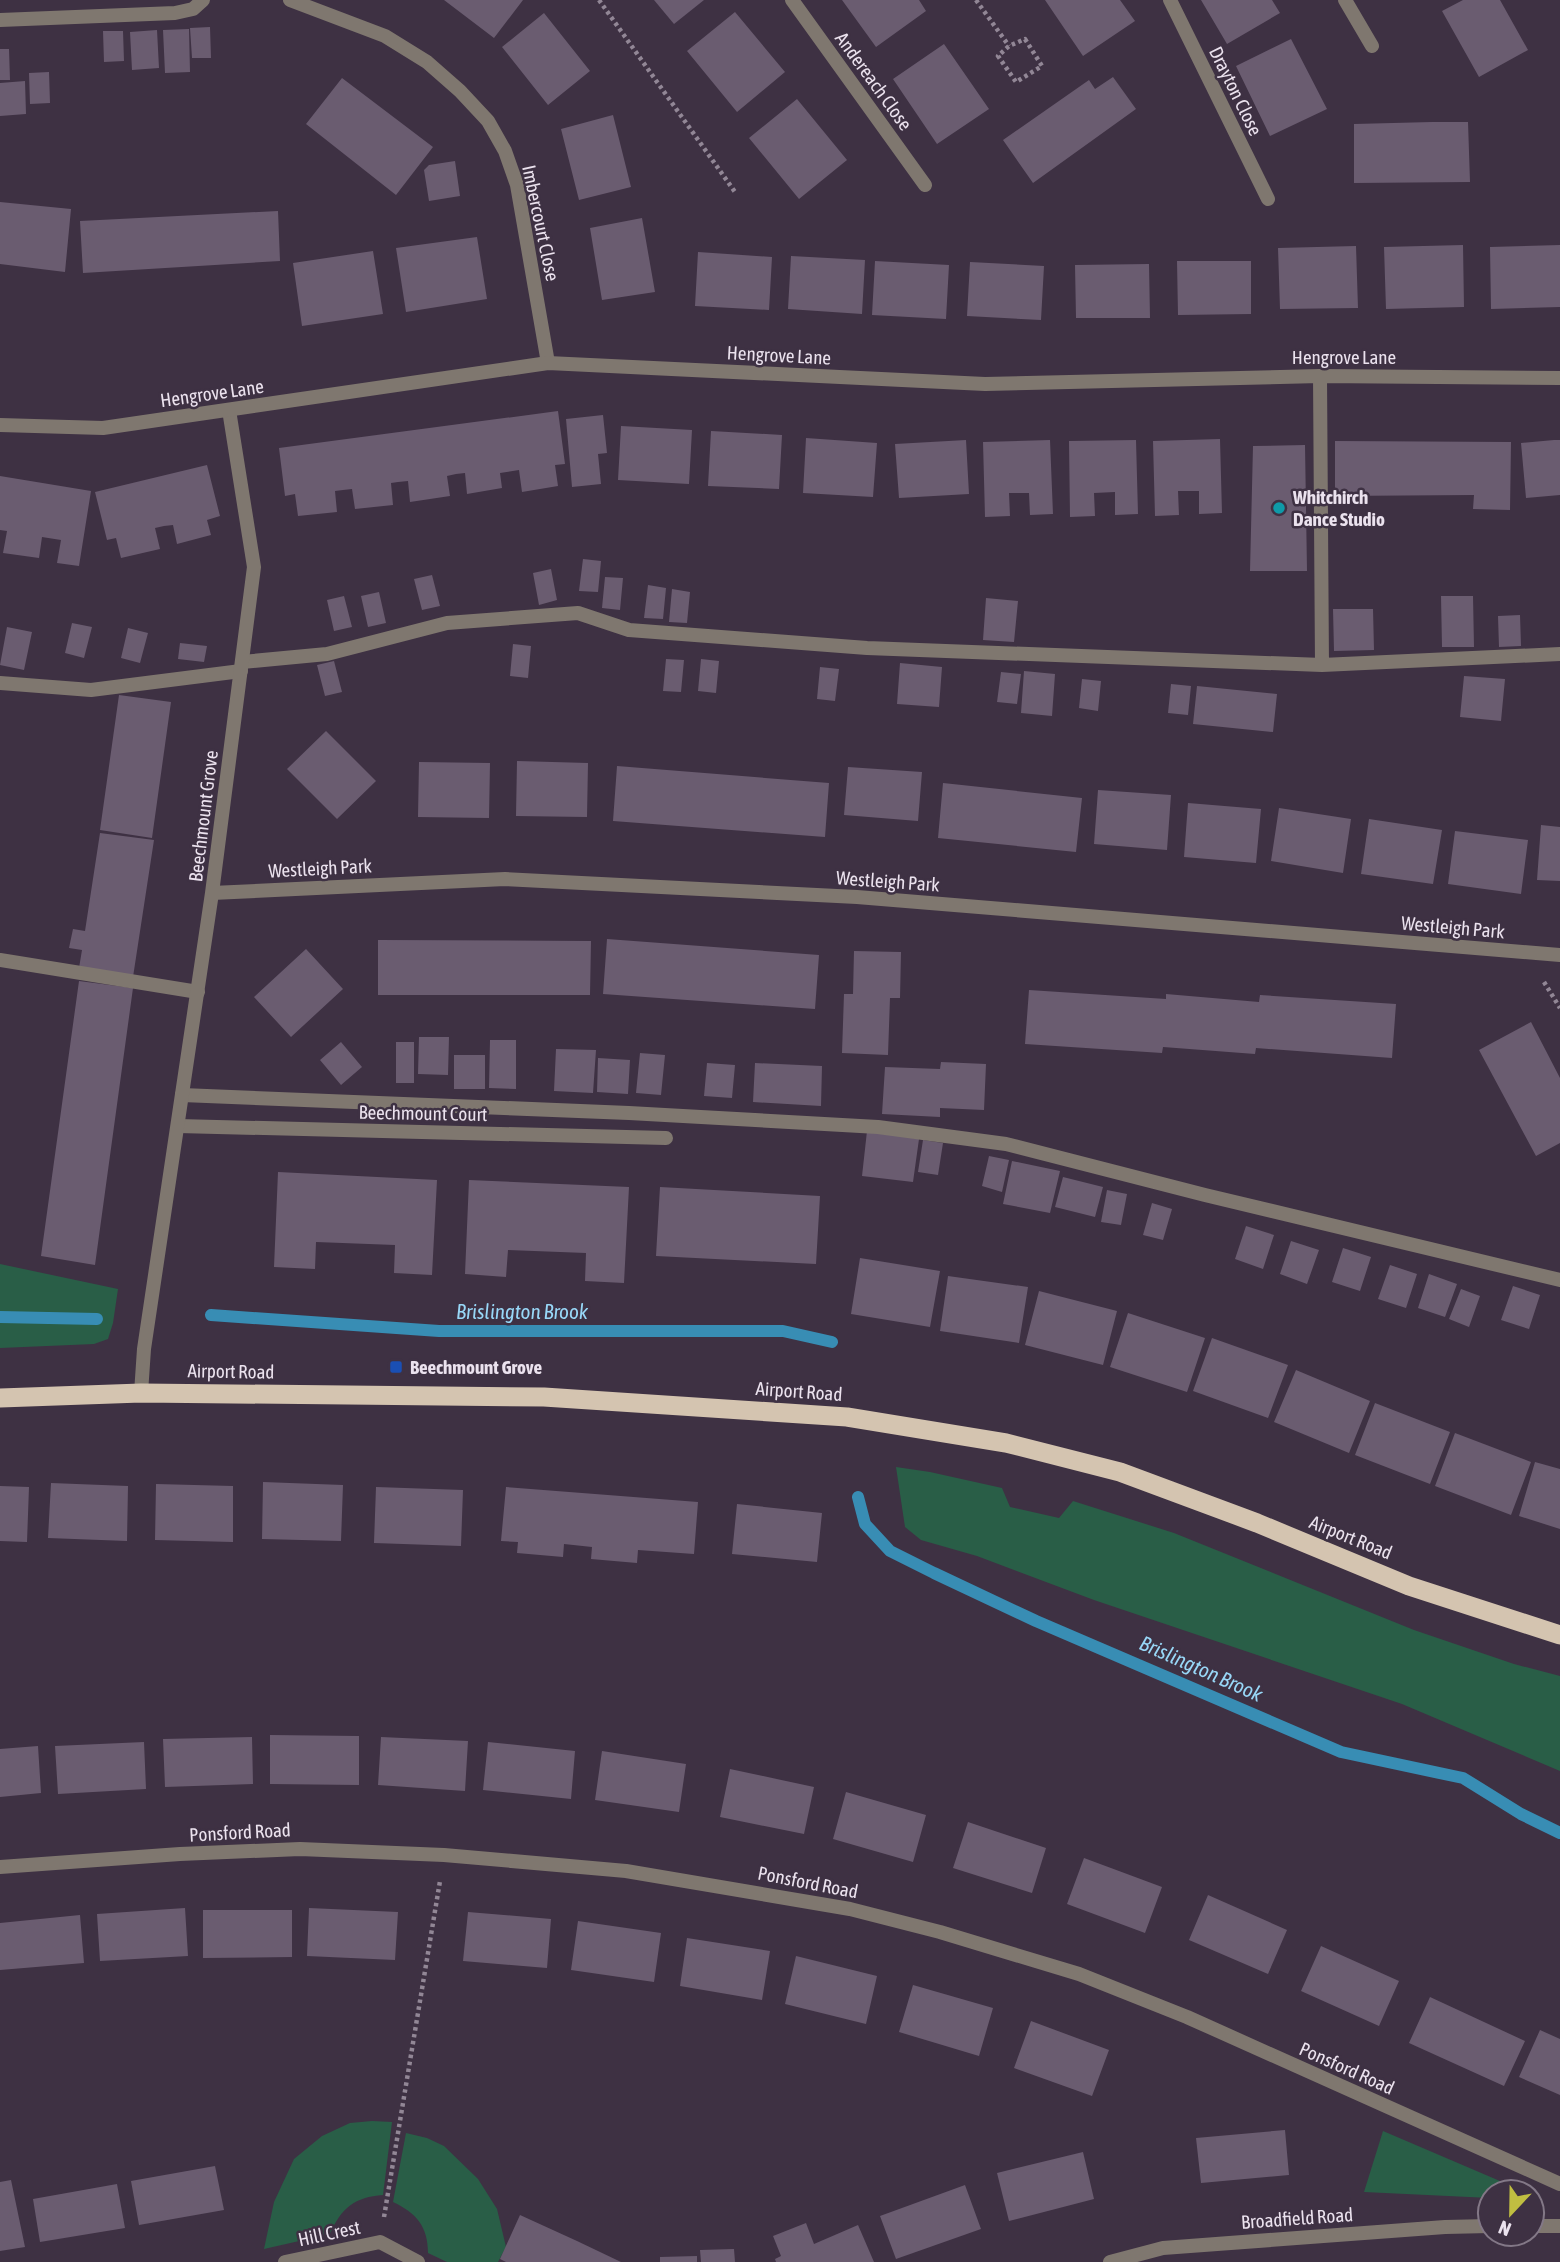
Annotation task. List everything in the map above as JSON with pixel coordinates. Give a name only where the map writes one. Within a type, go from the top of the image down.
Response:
[{"type":"highway","name":"Airport Road","points":[[0,1398],[141,1393],[544,1396],[847,1417],[1006,1443],[1120,1472],[1257,1523],[1409,1586],[1560,1634]]},
{"type":"street","points":[[0,20],[174,13],[193,9],[203,0]]},
{"type":"street","name":"Imbercourt Close","points":[[290,0],[385,36],[427,62],[488,121],[505,151],[517,185],[548,363]]},
{"type":"street","name":"Andereach Close","points":[[792,0],[925,185]]},
{"type":"street","name":"Drayton Close","points":[[1170,0],[1268,199]]},
{"type":"street","points":[[1345,0],[1372,46]]},
{"type":"street","name":"Hengrove Lane","points":[[0,425],[103,428],[548,363],[985,384],[1320,376],[1560,378]]},
{"type":"street","points":[[1320,376],[1322,665]]},
{"type":"street","name":"Beechmount Grove","points":[[141,1393],[144,1349],[212,893],[254,568],[229,410]]},
{"type":"street","points":[[0,682],[91,690],[327,654],[447,623],[578,613],[629,630],[854,647],[1322,665],[1560,654]]},
{"type":"street","name":"Westleigh Park","points":[[212,893],[505,879],[857,897],[1560,955]]},
{"type":"street","points":[[0,960],[198,992]]},
{"type":"street","points":[[182,1095],[629,1113],[878,1127],[1006,1144],[1560,1280]]},
{"type":"street","name":"Beechmount Court","points":[[178,1126],[666,1139]]},
{"type":"street","name":"Ponsford Road","points":[[0,1867],[180,1854],[300,1849],[444,1855],[626,1871],[850,1909],[953,1936],[1079,1974],[1187,2017],[1560,2183]]},
{"type":"street","name":"Broadfield Road","points":[[1110,2262],[1163,2248],[1476,2227]]},
{"type":"street","name":"Hill Crest","points":[[285,2262],[380,2242],[418,2262]]},
{"type":"path","points":[[599,0],[736,192]]},
{"type":"path","points":[[976,0],[1009,46]]},
{"type":"path","points":[[1026,39],[1042,66],[1016,82],[998,56],[1009,46],[1026,39]]},
{"type":"path","points":[[380,2242],[444,1855]]},
{"type":"green space","points":[[0,1264],[118,1289],[108,1339],[94,1344],[0,1348]]},
{"type":"green space","points":[[896,1467],[1002,1488],[1010,1507],[1059,1518],[1073,1501],[1174,1533],[1414,1630],[1514,1664],[1560,1676],[1560,1771],[1402,1704],[1094,1600],[977,1556],[921,1540],[905,1527]]},
{"type":"green space","points":[[392,2122],[383,2195],[364,2198],[350,2206],[339,2217],[330,2234],[264,2249],[274,2202],[294,2159],[322,2136],[350,2123]]},
{"type":"green space","points":[[1383,2131],[1493,2178],[1476,2178],[1476,2197],[1364,2192]]},
{"type":"green space","points":[[406,2133],[444,2146],[478,2179],[497,2209],[506,2247],[498,2262],[447,2262],[428,2253],[426,2235],[419,2222],[393,2202]]},
{"type":"building","points":[[444,0],[523,0],[494,38]]},
{"type":"building","points":[[654,0],[704,0],[674,24]]},
{"type":"building","points":[[842,0],[919,0],[926,11],[876,47]]},
{"type":"building","points":[[1045,0],[1120,0],[1135,21],[1083,56]]},
{"type":"building","points":[[1201,0],[1272,0],[1280,13],[1227,44]]},
{"type":"building","points":[[1463,0],[1500,0],[1528,50],[1479,77],[1442,11]]},
{"type":"building","points":[[735,12],[785,72],[737,112],[687,51]]},
{"type":"building","points":[[544,13],[590,71],[548,105],[502,47]]},
{"type":"building","points":[[210,27],[211,58],[192,58],[190,28]]},
{"type":"building","points":[[189,29],[190,72],[165,73],[163,30]]},
{"type":"building","points":[[157,30],[159,68],[132,70],[130,32]]},
{"type":"building","points":[[103,31],[123,31],[124,61],[104,62]]},
{"type":"building","points":[[1291,39],[1327,109],[1270,136],[1236,66]]},
{"type":"building","points":[[944,44],[989,109],[937,144],[893,79]]},
{"type":"building","points":[[0,49],[9,49],[10,80],[0,80]]},
{"type":"building","points":[[49,72],[50,103],[30,104],[29,73]]},
{"type":"building","points":[[1113,77],[1136,109],[1033,183],[1003,140],[1089,80],[1095,89]]},
{"type":"building","points":[[342,78],[433,147],[396,195],[306,124]]},
{"type":"building","points":[[25,81],[26,114],[0,116],[0,83]]},
{"type":"building","points":[[797,99],[847,160],[799,199],[749,138]]},
{"type":"building","points":[[613,115],[631,187],[579,200],[561,129]]},
{"type":"building","points":[[1468,122],[1470,182],[1354,183],[1354,124]]},
{"type":"building","points":[[455,161],[460,196],[429,201],[424,170],[429,165]]},
{"type":"building","points":[[0,202],[71,209],[65,272],[0,264]]},
{"type":"building","points":[[278,211],[280,261],[83,273],[80,221]]},
{"type":"building","points":[[642,218],[655,292],[602,300],[590,228]]},
{"type":"building","points":[[477,237],[487,299],[406,312],[396,248]]},
{"type":"building","points":[[1463,245],[1464,307],[1386,309],[1384,247]]},
{"type":"building","points":[[1560,245],[1560,307],[1491,309],[1490,247]]},
{"type":"building","points":[[1356,246],[1358,308],[1280,309],[1278,248]]},
{"type":"building","points":[[373,251],[383,314],[302,326],[293,263]]},
{"type":"building","points":[[698,252],[772,257],[769,310],[695,306]]},
{"type":"building","points":[[791,256],[865,260],[862,314],[788,309]]},
{"type":"building","points":[[875,261],[949,265],[946,319],[872,315]]},
{"type":"building","points":[[1177,261],[1251,261],[1251,314],[1178,315]]},
{"type":"building","points":[[970,262],[1044,266],[1041,320],[967,316]]},
{"type":"building","points":[[1149,264],[1150,318],[1076,318],[1075,265]]},
{"type":"building","points":[[558,411],[565,464],[555,465],[558,486],[522,492],[519,470],[500,473],[502,488],[467,494],[465,473],[456,474],[447,476],[450,496],[410,502],[408,481],[398,482],[391,483],[393,505],[355,509],[352,489],[343,490],[335,491],[337,512],[298,516],[295,494],[285,496],[279,448]]},
{"type":"building","points":[[603,415],[607,453],[598,454],[601,484],[572,487],[566,419]]},
{"type":"building","points":[[621,426],[692,430],[689,484],[618,480]]},
{"type":"building","points":[[711,431],[782,435],[779,489],[708,486]]},
{"type":"building","points":[[806,438],[877,443],[873,497],[803,493]]},
{"type":"building","points":[[1220,439],[1222,513],[1199,514],[1199,491],[1178,491],[1179,515],[1155,516],[1153,441]]},
{"type":"building","points":[[966,440],[969,494],[899,498],[895,444]]},
{"type":"building","points":[[1050,440],[1053,514],[1030,515],[1029,493],[1009,493],[1010,516],[985,517],[983,442]]},
{"type":"building","points":[[1136,440],[1138,514],[1115,515],[1115,492],[1094,493],[1095,516],[1070,517],[1069,441]]},
{"type":"building","points":[[1560,440],[1560,495],[1526,498],[1521,443]]},
{"type":"building","points":[[1335,441],[1511,442],[1510,510],[1473,509],[1474,495],[1335,496]]},
{"type":"building","name":"Whitchirch Dance Studio","points":[[1305,445],[1307,571],[1250,571],[1253,446]]},
{"type":"building","points":[[207,465],[220,516],[207,520],[211,535],[177,544],[173,525],[155,528],[160,549],[121,558],[116,538],[107,540],[95,492]]},
{"type":"building","points":[[0,476],[91,491],[79,566],[57,563],[61,540],[42,537],[39,558],[3,553],[7,531],[0,530]]},
{"type":"building","points":[[583,559],[601,561],[598,592],[579,591]]},
{"type":"building","points":[[551,569],[557,600],[539,605],[533,573]]},
{"type":"building","points":[[432,575],[440,606],[422,610],[414,579]]},
{"type":"building","points":[[605,577],[623,578],[620,610],[602,608]]},
{"type":"building","points":[[648,585],[666,588],[663,619],[644,618]]},
{"type":"building","points":[[672,589],[690,592],[687,623],[669,622]]},
{"type":"building","points":[[379,592],[386,623],[368,627],[361,596]]},
{"type":"building","points":[[344,596],[352,627],[334,631],[327,600]]},
{"type":"building","points":[[1441,596],[1473,596],[1474,647],[1442,647]]},
{"type":"building","points":[[986,598],[1018,601],[1014,642],[983,640]]},
{"type":"building","points":[[1333,609],[1373,609],[1374,650],[1334,651]]},
{"type":"building","points":[[1520,615],[1521,646],[1499,647],[1498,616]]},
{"type":"building","points":[[72,623],[92,627],[84,658],[65,653]]},
{"type":"building","points":[[7,627],[32,632],[24,670],[0,665]]},
{"type":"building","points":[[128,628],[148,633],[140,663],[121,658]]},
{"type":"building","points":[[180,643],[207,646],[204,662],[178,659]]},
{"type":"building","points":[[513,644],[531,646],[528,678],[510,676]]},
{"type":"building","points":[[666,659],[684,660],[681,692],[663,691]]},
{"type":"building","points":[[701,659],[719,661],[716,693],[698,691]]},
{"type":"building","points":[[334,661],[342,692],[325,696],[317,665]]},
{"type":"building","points":[[900,663],[942,667],[939,707],[897,704]]},
{"type":"building","points":[[820,667],[839,669],[835,701],[817,699]]},
{"type":"building","points":[[1024,671],[1055,674],[1052,716],[1021,713]]},
{"type":"building","points":[[1001,672],[1021,674],[1017,704],[997,702]]},
{"type":"building","points":[[1464,676],[1505,679],[1501,721],[1460,717]]},
{"type":"building","points":[[1082,679],[1101,681],[1098,711],[1079,708]]},
{"type":"building","points":[[1171,684],[1191,686],[1188,715],[1168,713]]},
{"type":"building","points":[[1197,686],[1277,694],[1273,732],[1193,724]]},
{"type":"building","points":[[119,695],[171,702],[152,838],[100,830]]},
{"type":"building","points":[[326,731],[376,781],[337,819],[287,769]]},
{"type":"building","points":[[517,761],[588,763],[587,817],[516,816]]},
{"type":"building","points":[[419,762],[490,763],[489,818],[418,817]]},
{"type":"building","points":[[617,766],[829,783],[825,837],[613,821]]},
{"type":"building","points":[[848,767],[922,772],[918,821],[844,815]]},
{"type":"building","points":[[943,783],[1082,798],[1076,852],[938,838]]},
{"type":"building","points":[[1098,790],[1171,795],[1167,850],[1094,844]]},
{"type":"building","points":[[1188,803],[1261,809],[1256,863],[1184,857]]},
{"type":"building","points":[[1279,808],[1351,819],[1343,873],[1271,861]]},
{"type":"building","points":[[1369,819],[1442,830],[1433,884],[1361,874]]},
{"type":"building","points":[[1541,825],[1560,827],[1560,881],[1537,880]]},
{"type":"building","points":[[1455,831],[1528,840],[1521,894],[1448,884]]},
{"type":"building","points":[[100,833],[154,840],[133,977],[79,968],[82,950],[69,948],[73,929],[85,931]]},
{"type":"building","points":[[607,939],[819,955],[815,1009],[603,994]]},
{"type":"building","points":[[378,940],[591,941],[590,995],[378,995]]},
{"type":"building","points":[[306,949],[343,989],[291,1037],[254,997]]},
{"type":"building","points":[[854,951],[901,952],[900,998],[890,998],[888,1055],[842,1053],[844,994],[853,994]]},
{"type":"building","points":[[79,981],[133,988],[95,1265],[41,1256]]},
{"type":"building","points":[[1029,990],[1166,999],[1166,994],[1259,1002],[1260,995],[1396,1004],[1392,1058],[1256,1048],[1255,1054],[1163,1047],[1162,1053],[1025,1044]]},
{"type":"building","points":[[1531,1022],[1560,1078],[1560,1143],[1536,1156],[1479,1050]]},
{"type":"building","points":[[419,1037],[449,1037],[448,1075],[418,1074]]},
{"type":"building","points":[[490,1040],[516,1040],[516,1089],[489,1088]]},
{"type":"building","points":[[341,1042],[362,1067],[341,1085],[320,1060]]},
{"type":"building","points":[[396,1042],[414,1042],[414,1083],[396,1083]]},
{"type":"building","points":[[556,1049],[596,1050],[593,1093],[554,1091]]},
{"type":"building","points":[[640,1053],[665,1055],[661,1095],[636,1093]]},
{"type":"building","points":[[454,1055],[485,1055],[485,1089],[454,1089]]},
{"type":"building","points":[[598,1058],[630,1060],[628,1094],[597,1092]]},
{"type":"building","points":[[941,1062],[986,1064],[984,1110],[940,1108],[940,1117],[882,1114],[885,1067],[940,1069]]},
{"type":"building","points":[[707,1063],[735,1065],[732,1098],[704,1096]]},
{"type":"building","points":[[755,1063],[822,1066],[821,1106],[753,1102]]},
{"type":"building","points":[[867,1131],[919,1139],[913,1182],[862,1176]]},
{"type":"building","points":[[923,1140],[943,1143],[938,1175],[918,1172]]},
{"type":"building","points":[[989,1156],[1009,1160],[1002,1192],[982,1186]]},
{"type":"building","points":[[1012,1161],[1060,1171],[1050,1213],[1003,1204]]},
{"type":"building","points":[[278,1172],[437,1180],[432,1275],[394,1273],[395,1245],[316,1242],[315,1269],[274,1267]]},
{"type":"building","points":[[1063,1177],[1103,1187],[1095,1217],[1055,1207]]},
{"type":"building","points":[[469,1180],[629,1187],[624,1283],[585,1281],[586,1253],[508,1250],[506,1277],[465,1274]]},
{"type":"building","points":[[660,1187],[820,1196],[816,1264],[656,1256]]},
{"type":"building","points":[[1107,1190],[1127,1194],[1121,1225],[1101,1222]]},
{"type":"building","points":[[1152,1203],[1172,1209],[1163,1240],[1143,1235]]},
{"type":"building","points":[[1246,1226],[1274,1235],[1263,1269],[1235,1259]]},
{"type":"building","points":[[1291,1241],[1319,1250],[1307,1284],[1280,1274]]},
{"type":"building","points":[[1343,1248],[1371,1257],[1360,1291],[1332,1282]]},
{"type":"building","points":[[860,1258],[940,1271],[930,1327],[851,1314]]},
{"type":"building","points":[[1390,1265],[1417,1274],[1406,1308],[1378,1299]]},
{"type":"building","points":[[1429,1274],[1457,1284],[1445,1317],[1418,1308]]},
{"type":"building","points":[[948,1276],[1028,1287],[1019,1343],[940,1331]]},
{"type":"building","points":[[1513,1286],[1540,1295],[1529,1329],[1501,1320]]},
{"type":"building","points":[[1461,1289],[1480,1296],[1469,1327],[1449,1319]]},
{"type":"building","points":[[1039,1291],[1117,1311],[1103,1365],[1025,1345]]},
{"type":"building","points":[[1128,1313],[1205,1338],[1187,1392],[1110,1367]]},
{"type":"building","points":[[1212,1338],[1288,1365],[1268,1418],[1193,1391]]},
{"type":"building","points":[[1296,1370],[1370,1401],[1349,1453],[1274,1422]]},
{"type":"building","points":[[1375,1403],[1450,1432],[1430,1484],[1355,1455]]},
{"type":"building","points":[[1455,1433],[1531,1462],[1511,1515],[1435,1486]]},
{"type":"building","points":[[1535,1462],[1560,1469],[1560,1529],[1519,1516]]},
{"type":"building","points":[[263,1482],[343,1485],[341,1541],[262,1539]]},
{"type":"building","points":[[51,1483],[128,1486],[127,1541],[48,1538]]},
{"type":"building","points":[[156,1484],[233,1486],[233,1542],[155,1540]]},
{"type":"building","points":[[0,1486],[29,1487],[27,1542],[0,1541]]},
{"type":"building","points":[[376,1487],[463,1490],[461,1546],[374,1543]]},
{"type":"building","points":[[506,1487],[698,1502],[694,1554],[638,1550],[637,1563],[591,1559],[592,1547],[564,1544],[563,1557],[517,1553],[518,1542],[501,1541]]},
{"type":"building","points":[[737,1504],[822,1513],[817,1562],[732,1554]]},
{"type":"building","points":[[270,1735],[359,1736],[359,1785],[270,1784]]},
{"type":"building","points":[[252,1737],[253,1784],[165,1787],[163,1739]]},
{"type":"building","points":[[381,1737],[468,1741],[465,1791],[378,1785]]},
{"type":"building","points":[[144,1742],[146,1789],[58,1794],[55,1746]]},
{"type":"building","points":[[488,1742],[575,1751],[571,1799],[483,1790]]},
{"type":"building","points":[[38,1746],[41,1793],[0,1797],[0,1749]]},
{"type":"building","points":[[602,1751],[686,1764],[679,1812],[595,1800]]},
{"type":"building","points":[[730,1769],[814,1787],[804,1834],[720,1817]]},
{"type":"building","points":[[846,1792],[926,1815],[913,1862],[833,1839]]},
{"type":"building","points":[[968,1822],[1046,1848],[1032,1893],[953,1868]]},
{"type":"building","points":[[1084,1858],[1162,1887],[1145,1933],[1067,1904]]},
{"type":"building","points":[[1208,1895],[1287,1930],[1268,1974],[1189,1940]]},
{"type":"building","points":[[185,1908],[188,1956],[100,1961],[97,1914]]},
{"type":"building","points":[[309,1908],[398,1912],[395,1960],[307,1956]]},
{"type":"building","points":[[203,1910],[292,1910],[292,1957],[203,1958]]},
{"type":"building","points":[[468,1912],[551,1919],[547,1968],[463,1961]]},
{"type":"building","points":[[80,1915],[84,1963],[0,1970],[0,1923]]},
{"type":"building","points":[[578,1921],[661,1933],[654,1982],[571,1970]]},
{"type":"building","points":[[687,1938],[770,1951],[762,2000],[680,1986]]},
{"type":"building","points":[[1321,1946],[1399,1981],[1379,2026],[1301,1991]]},
{"type":"building","points":[[796,1956],[877,1976],[866,2024],[785,2004]]},
{"type":"building","points":[[913,1985],[993,2008],[979,2056],[899,2032]]},
{"type":"building","points":[[1430,1997],[1525,2041],[1504,2086],[1409,2043]]},
{"type":"building","points":[[1031,2021],[1109,2050],[1092,2096],[1014,2068]]},
{"type":"building","points":[[1540,2030],[1560,2039],[1560,2095],[1519,2077]]},
{"type":"building","points":[[1285,2130],[1289,2175],[1201,2183],[1196,2138]]},
{"type":"building","points":[[1083,2152],[1094,2199],[1009,2221],[997,2173]]},
{"type":"building","points":[[215,2166],[224,2210],[139,2225],[131,2181]]},
{"type":"building","points":[[11,2180],[25,2247],[0,2251],[0,2182]]},
{"type":"building","points":[[117,2184],[125,2228],[40,2242],[33,2199]]},
{"type":"building","points":[[965,2185],[981,2229],[896,2259],[880,2216]]},
{"type":"building","points":[[520,2215],[621,2262],[506,2262],[500,2259]]},
{"type":"building","points":[[806,2223],[814,2244],[858,2225],[874,2262],[776,2262],[775,2259],[781,2256],[773,2236]]},
{"type":"building","points":[[734,2249],[735,2262],[701,2262],[700,2250]]},
{"type":"building","points":[[697,2256],[697,2262],[660,2262],[660,2257]]},
{"type":"waterway","name":"Brislington Brook","points":[[211,1315],[439,1331],[783,1331],[832,1342]]},
{"type":"waterway","name":"Brislington Brook","points":[[0,1317],[97,1319]]},
{"type":"waterway","name":"Brislington Brook","points":[[858,1497],[865,1524],[890,1551],[934,1573],[1036,1621],[1341,1752],[1463,1778],[1521,1814],[1560,1833]]},
{"type":"place","name":"Whitchirch Dance Studio","points":[[1279,508]]},
{"type":"place","name":"Beechmount Grove","points":[[396,1367]]}]
